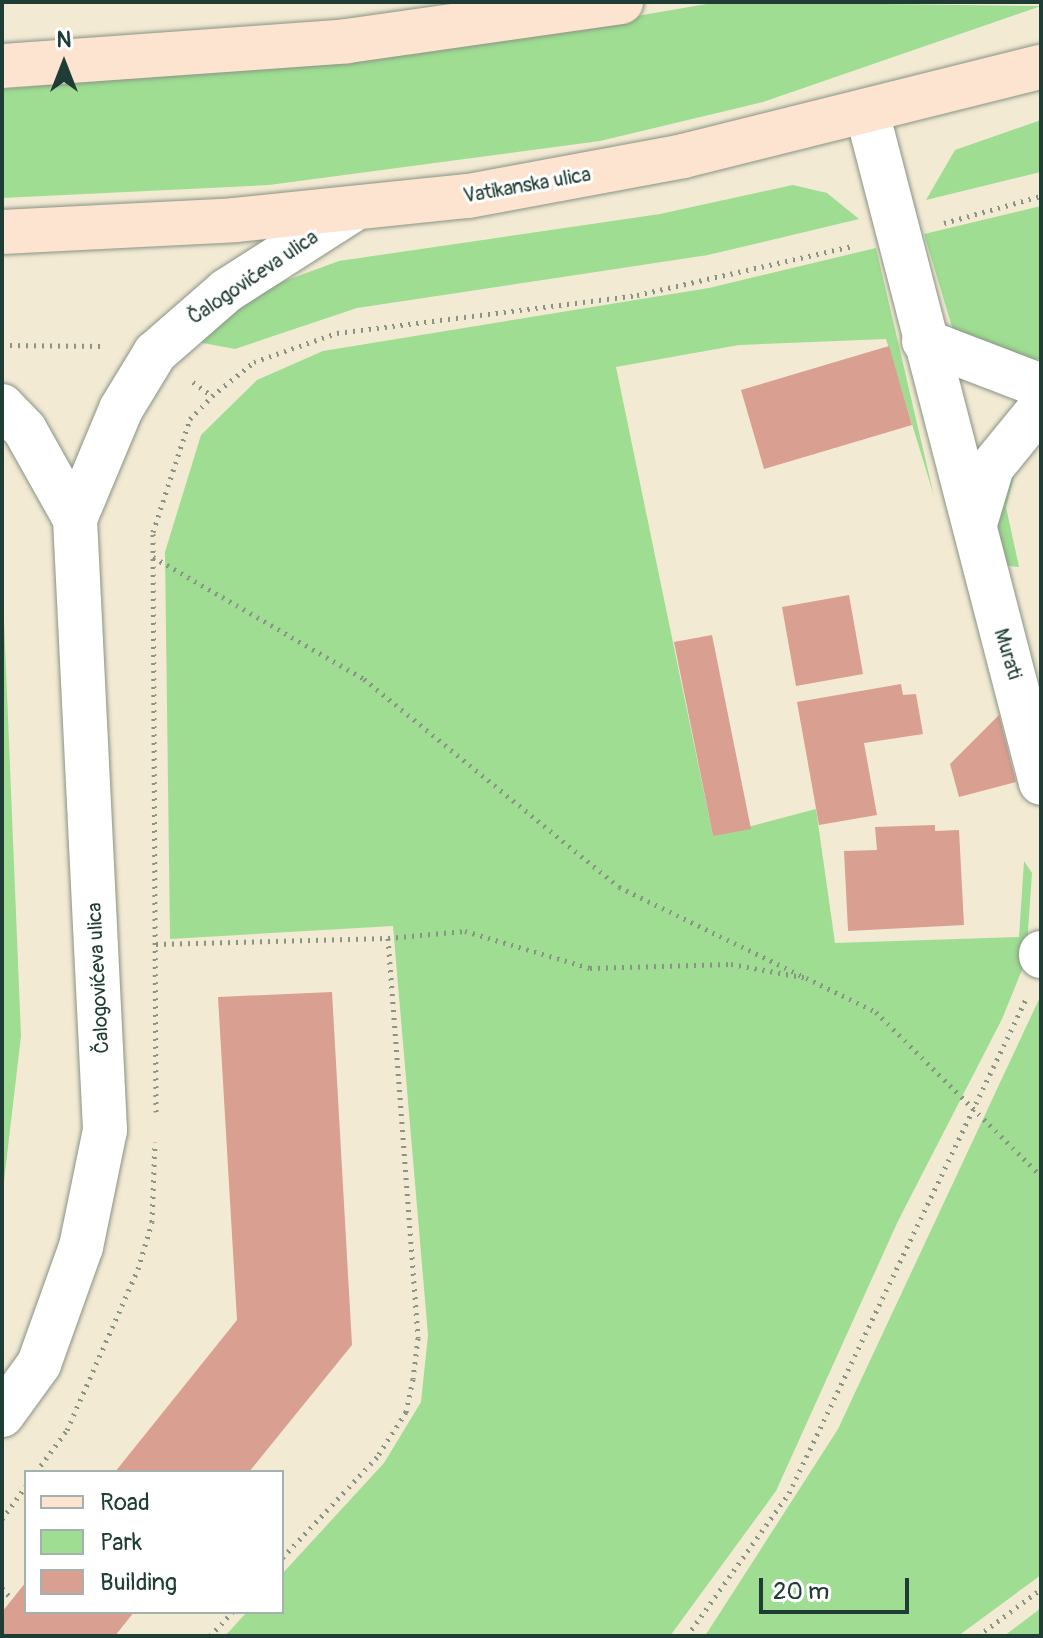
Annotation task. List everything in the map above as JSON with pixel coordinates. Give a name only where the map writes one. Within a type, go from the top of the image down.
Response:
[{"type":"street","points":[[2,66],[331,42],[621,2]]},
{"type":"street","name":"Vatikanska ulica","points":[[2,232],[351,211],[588,175],[1029,77]]},
{"type":"street","name":"Murati","points":[[867,112],[1041,783]]},
{"type":"street","name":"Čalogovićeva ulica","points":[[2,1415],[39,1364],[60,1306],[81,1247],[105,1130],[75,519],[121,409],[155,353],[216,298],[351,211]]},
{"type":"street","points":[[924,341],[1041,386]]},
{"type":"street","name":"Čalogovićeva ulica","points":[[2,406],[25,430],[75,519]]},
{"type":"street","points":[[975,525],[992,467],[1041,407]]},
{"type":"path","points":[[155,1118],[153,557],[173,464],[190,419],[212,396],[254,362],[337,333],[637,295],[898,236],[1041,196]]},
{"type":"path","points":[[2,345],[155,353],[212,396]]},
{"type":"path","points":[[153,557],[364,679],[619,887],[821,982],[876,1012],[1041,1176]]},
{"type":"path","points":[[156,944],[388,938],[465,931],[590,968],[731,964],[821,982]]},
{"type":"path","points":[[284,1556],[377,1457],[406,1412],[413,1379],[418,1338],[388,938]]},
{"type":"path","points":[[687,1636],[789,1493],[974,1110],[1041,955]]},
{"type":"path","points":[[37,1470],[67,1430],[138,1269],[152,1222],[155,1133]]},
{"type":"path","points":[[2,1519],[24,1489]]},
{"type":"path","points":[[2,1588],[12,1599]]},
{"type":"path","points":[[978,1636],[1041,1589]]},
{"type":"path","points":[[210,1636],[230,1614]]},
{"type":"green space","points":[[718,2],[1041,6],[763,102],[600,141],[269,185],[2,198],[2,89],[416,54]]},
{"type":"green space","points":[[1041,120],[1041,172],[926,200],[955,150]]},
{"type":"green space","points":[[793,185],[827,193],[859,219],[708,255],[357,308],[235,349],[192,341],[251,293],[339,261],[660,214]]},
{"type":"green space","points":[[1041,206],[1041,359],[1013,360],[953,330],[924,234]]},
{"type":"green space","points":[[876,248],[934,496],[886,339],[739,345],[616,367],[713,836],[816,809],[835,943],[1019,937],[1024,861],[1032,873],[1026,960],[1002,1019],[898,1221],[776,1491],[670,1636],[225,1636],[245,1614],[284,1614],[284,1572],[384,1463],[421,1402],[428,1335],[393,926],[170,939],[165,552],[201,435],[257,380],[323,351],[709,288]]},
{"type":"green space","points":[[1018,461],[1006,507],[1019,567],[1002,565],[995,513]]},
{"type":"green space","points":[[2,571],[21,1036],[2,1198]]},
{"type":"green space","points":[[1041,995],[1041,1575],[958,1636],[705,1636],[838,1429]]},
{"type":"green space","points":[[1041,1608],[1041,1636],[1004,1636]]},
{"type":"building","points":[[889,346],[912,425],[764,469],[741,390]]},
{"type":"building","points":[[849,595],[863,674],[796,686],[782,607]]},
{"type":"building","points":[[712,635],[751,829],[713,836],[674,642]]},
{"type":"building","points":[[901,684],[903,695],[916,694],[923,734],[864,743],[877,815],[819,825],[797,702]]},
{"type":"building","points":[[999,715],[1016,782],[959,797],[950,764]]},
{"type":"building","points":[[935,825],[935,831],[959,830],[964,925],[848,931],[844,851],[877,850],[875,827]]},
{"type":"building","points":[[332,992],[352,1345],[251,1470],[117,1470],[237,1320],[218,997]]},
{"type":"building","points":[[24,1584],[24,1614],[132,1614],[115,1636],[2,1636],[2,1612]]}]
